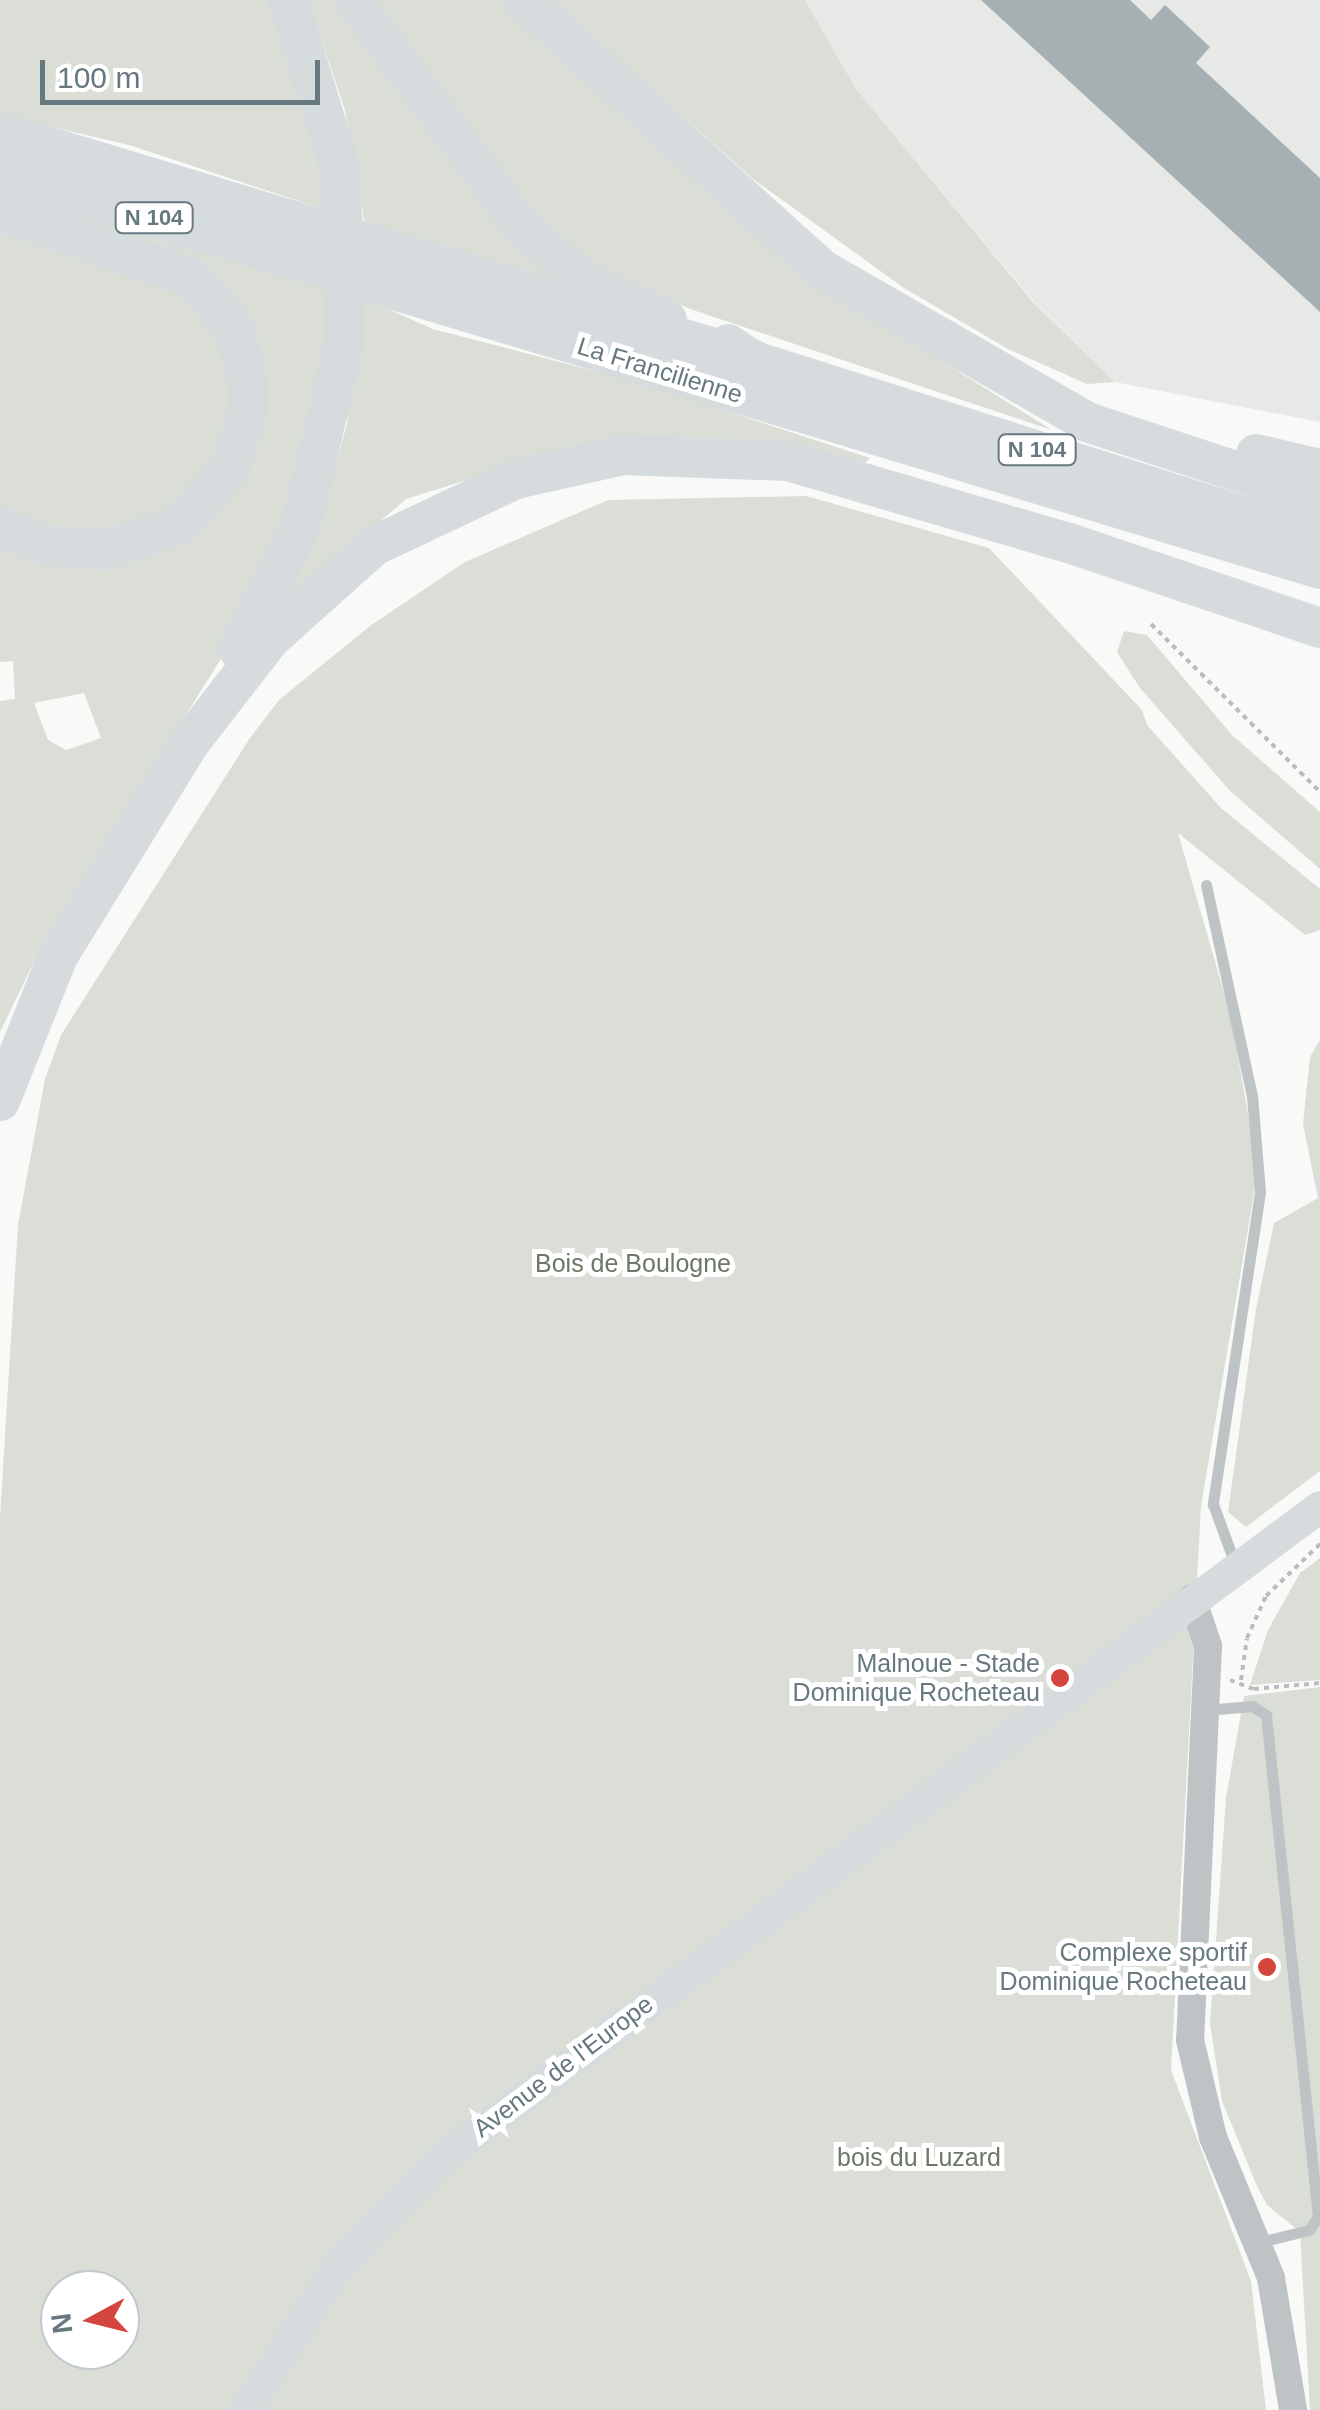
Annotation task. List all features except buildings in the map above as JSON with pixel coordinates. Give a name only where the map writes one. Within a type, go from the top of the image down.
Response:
[{"type":"highway","points":[[191,741],[202,706],[290,554],[338,384],[346,294],[337,158],[288,0]]},
{"type":"highway","name":"La Francilienne","points":[[353,0],[480,180],[541,246],[605,291],[717,336],[754,360],[1320,539]]},
{"type":"highway","points":[[523,0],[823,270],[1054,404],[1132,442],[1320,499]]},
{"type":"highway","points":[[0,132],[372,265],[754,360]]},
{"type":"highway","name":"N 104","points":[[0,172],[308,245]]},
{"type":"highway","points":[[0,211],[144,254],[192,278],[234,330],[248,383],[247,415],[228,470],[178,525],[107,550],[48,546],[0,527]]},
{"type":"highway","name":"La Francilienne","points":[[372,265],[1189,532],[1320,570]]},
{"type":"highway","points":[[1054,404],[1320,469]]},
{"type":"highway","points":[[0,1101],[58,956],[191,741],[270,640],[374,546],[516,479],[623,455],[737,455],[822,470],[1320,628]]},
{"type":"highway","points":[[1189,532],[1226,560],[1320,592]]},
{"type":"main road","name":"Avenue de l'Europe","points":[[246,2410],[339,2265],[445,2156],[1320,1506]]},
{"type":"street","points":[[1192,1598],[1207,1631],[1190,2040],[1213,2137],[1260,2242],[1293,2410]]},
{"type":"lane","points":[[1206,884],[1252,1096],[1260,1192],[1213,1504],[1236,1567]]},
{"type":"lane","points":[[1206,1710],[1252,1706],[1266,1715],[1318,2217],[1309,2230],[1260,2242]]},
{"type":"path","points":[[1151,624],[1320,792]]},
{"type":"path","points":[[1320,1544],[1266,1596],[1241,1680],[1254,1689],[1320,1683]]},
{"type":"shaded area","points":[[805,0],[1320,0],[1320,422],[1115,382],[1034,302],[856,89]]},
{"type":"green space","points":[[0,0],[279,0],[335,213],[129,145],[0,115]]},
{"type":"green space","points":[[308,0],[342,0],[577,288],[366,230],[345,110]]},
{"type":"green space","points":[[373,0],[502,0],[815,282],[1052,430],[690,309],[591,263],[551,234]]},
{"type":"green space","points":[[551,0],[805,0],[856,89],[1033,302],[1115,382],[1087,384],[1008,349],[904,288],[753,179]]},
{"type":"green space","points":[[0,192],[331,284],[323,414],[241,627],[45,939],[0,1032],[0,701],[15,699],[13,661],[0,662],[0,536],[40,555],[218,503],[242,317]],"holes":[[[84,693],[101,738],[66,750],[48,740],[34,703]]]},
{"type":"green space","points":[[0,225],[178,284],[221,333],[234,421],[192,498],[95,541],[0,511]]},
{"type":"green space","points":[[359,296],[433,329],[644,384],[870,458],[863,465],[556,452],[406,499],[291,598],[284,594],[325,504],[347,424]]},
{"type":"green space","name":"Bois de Boulogne","points":[[806,496],[989,548],[1142,710],[1147,725],[1221,808],[1320,889],[1320,930],[1305,935],[1178,833],[1231,1017],[1258,1170],[1201,1506],[1171,2070],[1251,2281],[1266,2410],[0,2410],[0,1517],[18,1225],[45,1079],[61,1035],[250,738],[279,700],[370,626],[465,562],[608,500]]},
{"type":"green space","points":[[1124,631],[1147,635],[1232,735],[1320,812],[1320,869],[1230,791],[1140,688],[1117,652]]},
{"type":"green space","points":[[1320,1040],[1320,1471],[1246,1527],[1228,1512],[1256,1309],[1274,1223],[1318,1198],[1303,1124],[1310,1057]]},
{"type":"green space","points":[[1320,1558],[1320,1680],[1250,1685],[1268,1630],[1300,1573]]},
{"type":"green space","name":"Complexe sportif Dominique Rocheteau","points":[[1320,1687],[1320,2410],[1310,2410],[1300,2232],[1267,2205],[1256,2184],[1222,2101],[1210,2024],[1226,1798],[1244,1696]]},
{"type":"place","name":"Malnoue - Stade Dominique Rocheteau","points":[[1060,1678]]},
{"type":"place","name":"Complexe sportif Dominique Rocheteau","points":[[1267,1967]]},
{"type":"park label","name":"bois du Luzard","points":[[919,2157]]}]
